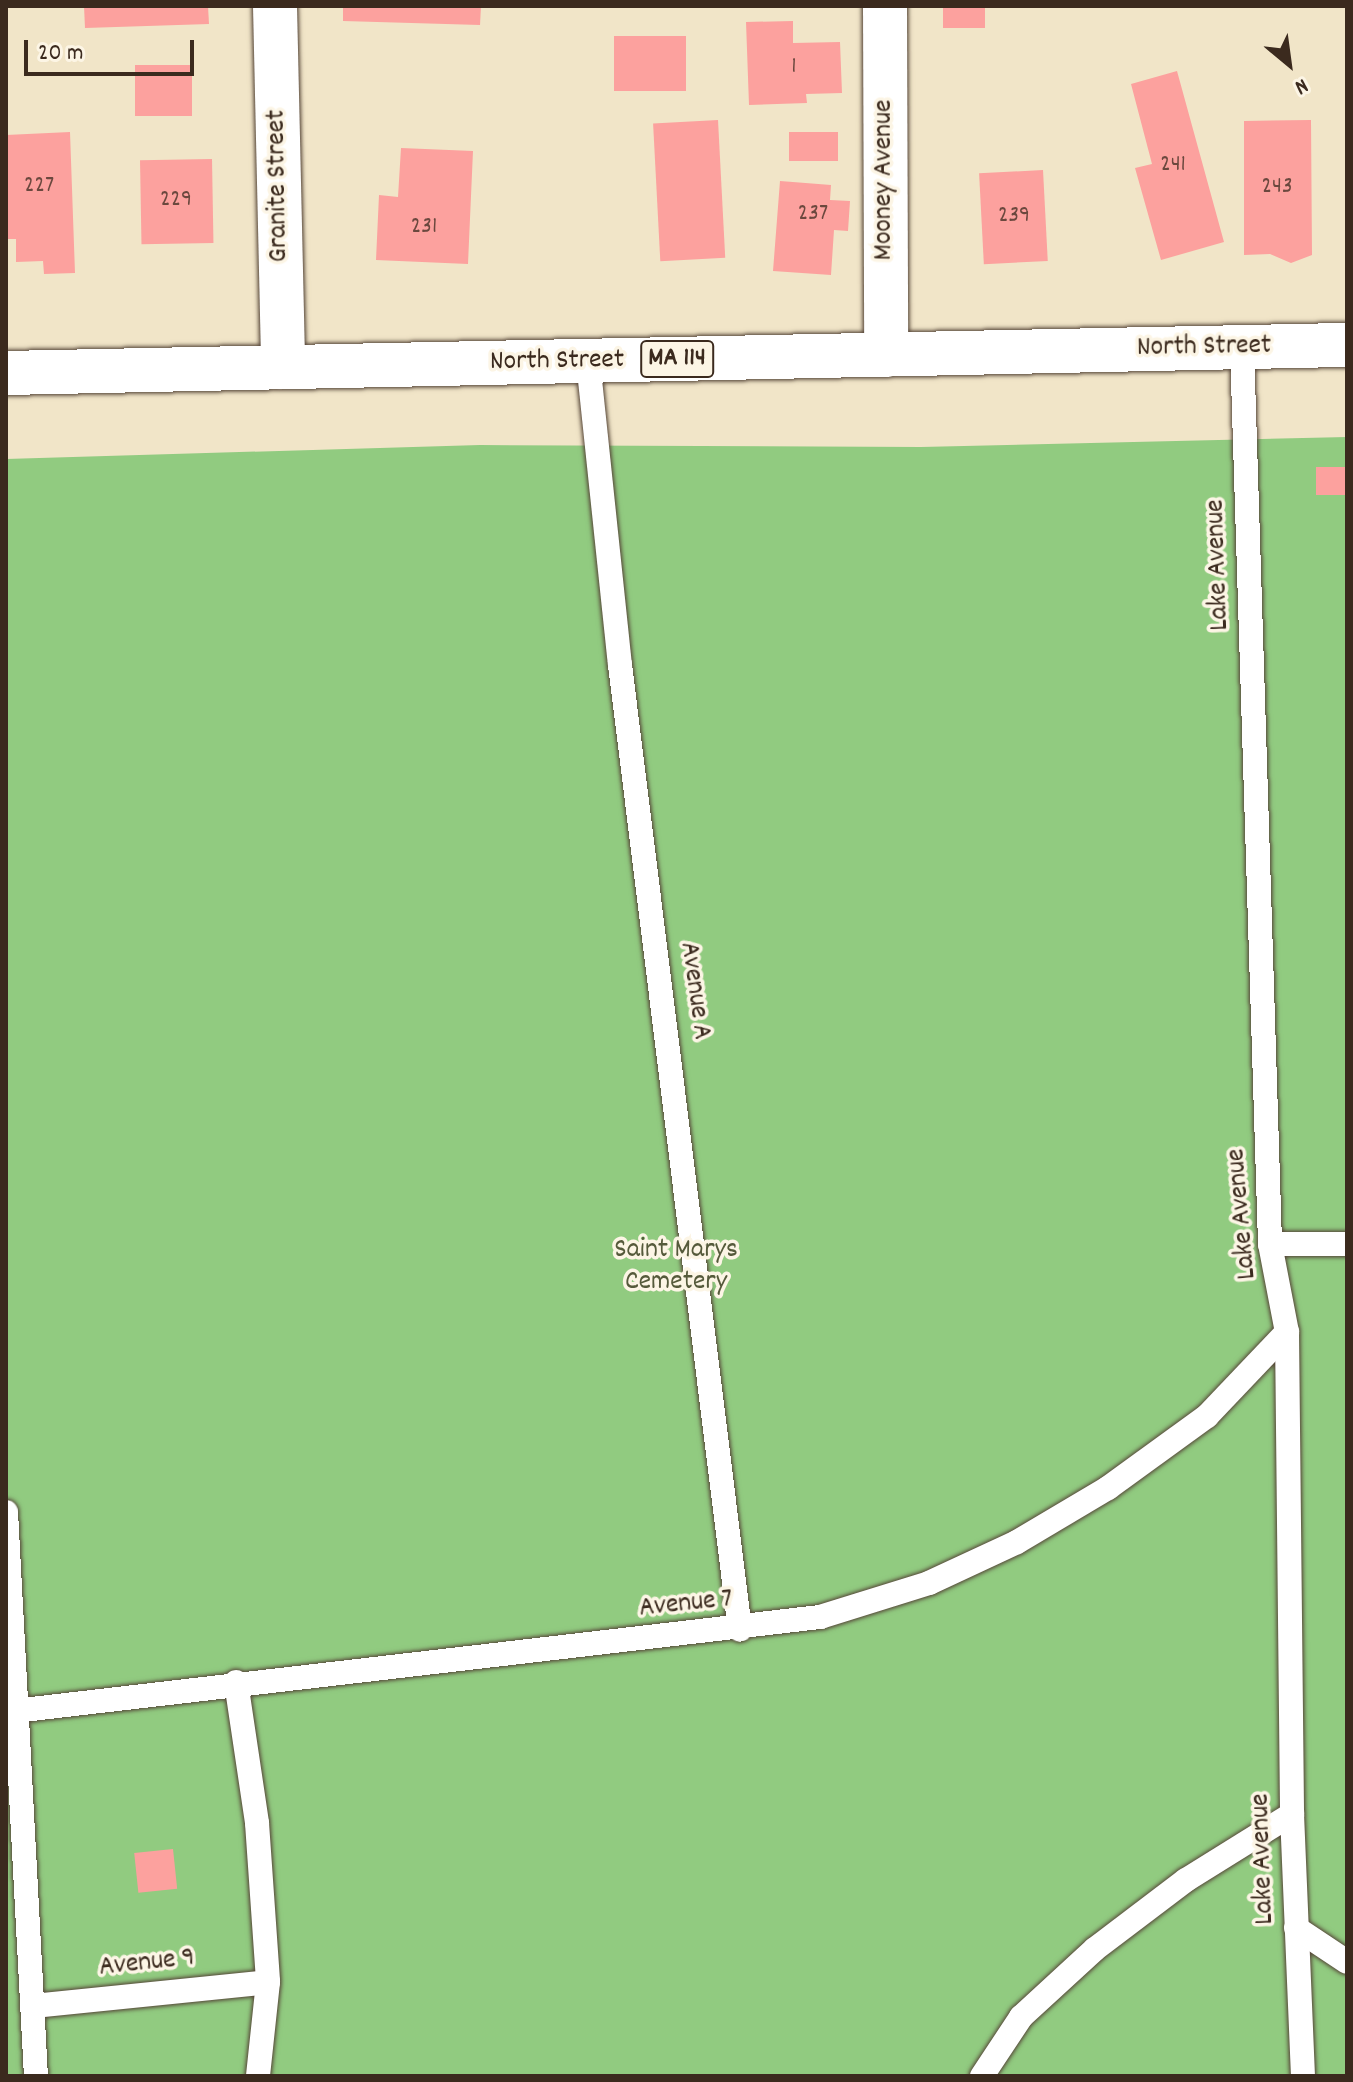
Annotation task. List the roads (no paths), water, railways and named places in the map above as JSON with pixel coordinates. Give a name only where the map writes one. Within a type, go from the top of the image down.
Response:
[{"type":"main road","name":"Granite Street","points":[[275,6],[283,367]]},
{"type":"main road","name":"Mooney Avenue","points":[[885,6],[886,355]]},
{"type":"main road","name":"North Street","points":[[6,373],[1347,345]]},
{"type":"lane","name":"Lake Avenue","points":[[1242,347],[1270,1244],[1287,1332],[1292,1814],[1303,2076]]},
{"type":"lane","name":"Avenue A","points":[[588,361],[620,665],[740,1630]]},
{"type":"lane","points":[[1270,1244],[1347,1244]]},
{"type":"lane","name":"Avenue 7","points":[[12,1712],[236,1682],[740,1630],[820,1617],[929,1583],[1017,1542],[1108,1488],[1207,1416],[1287,1332]]},
{"type":"lane","points":[[6,1512],[12,1712],[36,2076]]},
{"type":"lane","points":[[236,1682],[257,1823],[268,1982],[258,2076]]},
{"type":"lane","points":[[982,2076],[1021,2017],[1095,1949],[1186,1880],[1292,1814]]},
{"type":"lane","points":[[1296,1928],[1347,1962]]},
{"type":"lane","name":"Avenue 9","points":[[33,2006],[268,1982]]},
{"type":"park label","name":"Saint Marys Cemetery","points":[[676,1267]]}]
